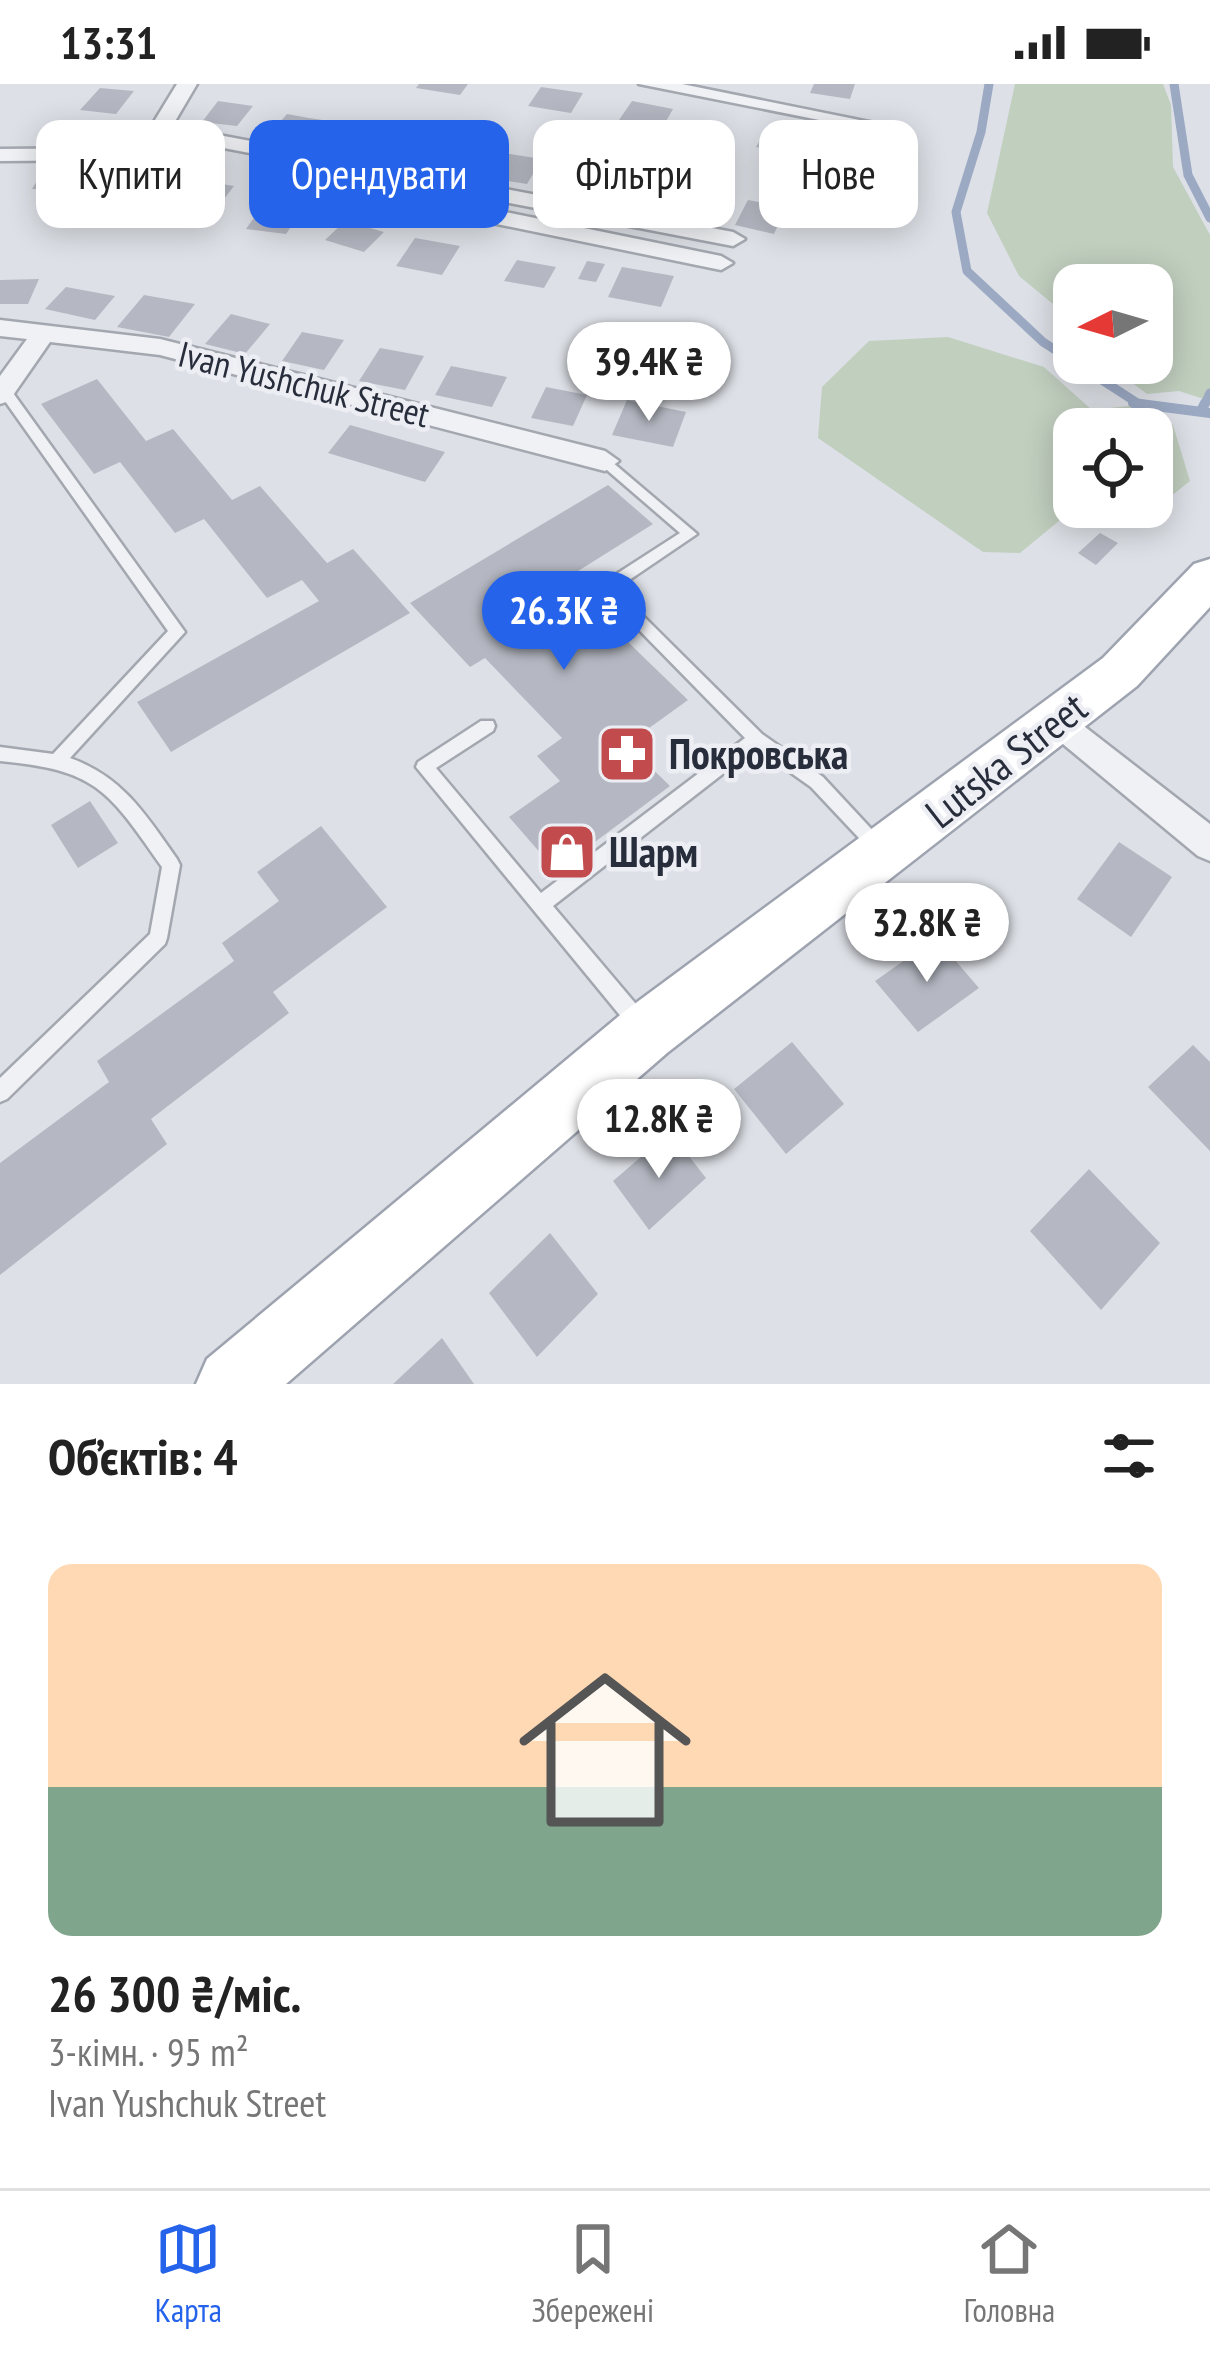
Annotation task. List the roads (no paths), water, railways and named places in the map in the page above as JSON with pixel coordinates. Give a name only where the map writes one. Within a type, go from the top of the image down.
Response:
[{"type":"main road","name":"Lutska Street","points":[[232,1384],[646,1031],[1120,672],[1210,577]]},
{"type":"street","points":[[165,120],[187,84]]},
{"type":"street","points":[[649,84],[852,120]]},
{"type":"street","points":[[225,142],[733,239]]},
{"type":"street","points":[[0,155],[36,155]]},
{"type":"street","points":[[225,158],[721,263]]},
{"type":"street","name":"Ivan Yushchuk Street","points":[[0,328],[160,347],[605,461]]},
{"type":"street","points":[[1,392],[46,330]]},
{"type":"street","points":[[1058,720],[1210,845]]},
{"type":"lane","points":[[1,392],[177,632],[60,758]]},
{"type":"lane","points":[[605,461],[690,534],[606,589],[756,740],[817,782],[885,854]]},
{"type":"lane","points":[[487,726],[424,767],[646,1031]]},
{"type":"lane","points":[[540,904],[756,740]]},
{"type":"lane","points":[[0,754],[60,758],[117,789],[171,865],[158,938],[0,1092]]},
{"type":"waterway","points":[[989,84],[981,132],[956,212],[967,271],[1043,342],[1138,404]]},
{"type":"waterway","points":[[1174,84],[1188,175],[1210,218]]},
{"type":"waterway","points":[[1204,406],[1210,393]]},
{"type":"waterway","points":[[1133,403],[1138,404]]},
{"type":"waterway","points":[[1202,409],[1205,403]]},
{"type":"waterway","points":[[1138,404],[1210,413]]},
{"type":"waterway","points":[[1138,404],[1142,406]]},
{"type":"place","name":"Покровська","points":[[627,754]]},
{"type":"place","name":"Шарм","points":[[567,852]]}]
